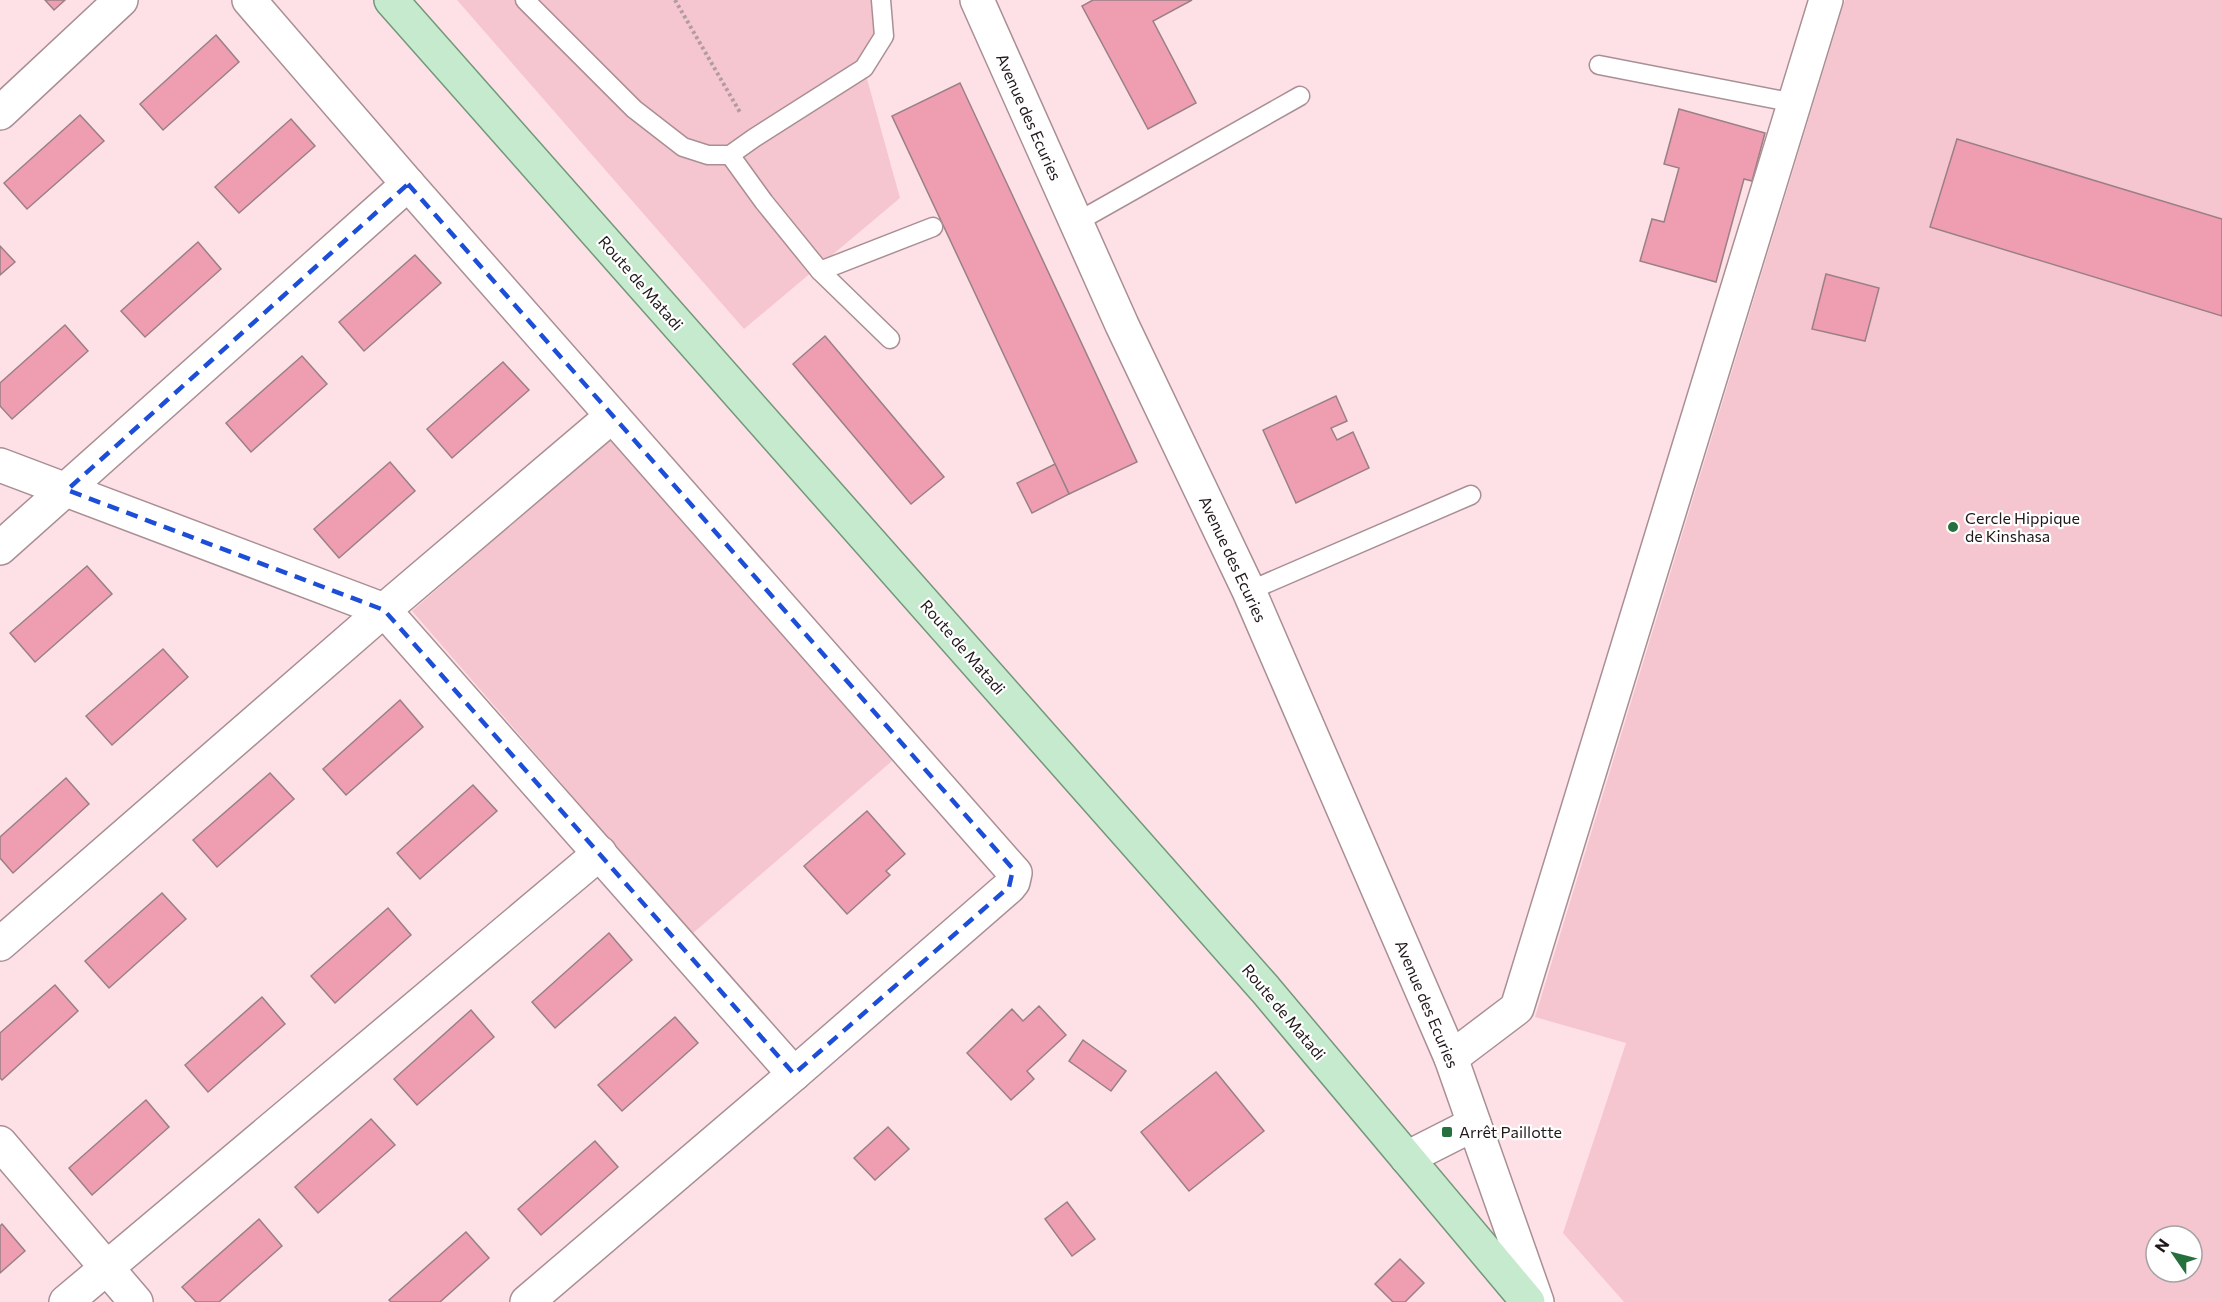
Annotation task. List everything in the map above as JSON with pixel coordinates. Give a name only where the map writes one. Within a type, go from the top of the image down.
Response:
[{"type":"main road","name":"Route de Matadi","points":[[391,0],[1265,989],[1528,1302]]},
{"type":"street","points":[[0,113],[121,0]]},
{"type":"street","points":[[249,0],[1015,873],[1009,887],[527,1302]]},
{"type":"street","name":"Avenue des Ecuries","points":[[977,0],[1122,325],[1249,591],[1450,1058],[1537,1302]]},
{"type":"street","points":[[1450,1058],[1517,1008],[1826,0]]},
{"type":"street","points":[[0,548],[408,183]]},
{"type":"street","points":[[0,944],[384,610],[612,416]]},
{"type":"street","points":[[0,465],[384,610],[794,1074]]},
{"type":"street","points":[[66,1302],[600,853]]},
{"type":"street","points":[[1407,1158],[1474,1124]]},
{"type":"street","points":[[0,1143],[136,1302]]},
{"type":"lane","points":[[525,0],[634,109],[683,147],[708,155],[730,155],[864,68],[884,36],[881,0]]},
{"type":"lane","points":[[1599,65],[1795,103]]},
{"type":"lane","points":[[1077,222],[1300,96]]},
{"type":"lane","points":[[730,155],[764,202],[820,271],[890,339]]},
{"type":"lane","points":[[820,271],[933,227]]},
{"type":"lane","points":[[1249,591],[1471,495]]},
{"type":"path","points":[[675,0],[754,138]]},
{"type":"highlighted area","points":[[408,184],[1013,869],[1009,887],[794,1074],[384,610],[67,490]]},
{"type":"shaded area","points":[[457,0],[881,0],[884,36],[864,68],[900,198],[744,329]]},
{"type":"shaded area","name":"Cercle Hippique de Kinshasa","points":[[1845,0],[2222,0],[2222,1302],[1624,1302],[1563,1233],[1626,1043],[1535,1017]]},
{"type":"shaded area","points":[[612,437],[892,761],[692,934],[412,611]]},
{"type":"building","points":[[45,0],[65,0],[54,10]]},
{"type":"building","points":[[1093,0],[1192,0],[1153,21],[1196,103],[1148,129],[1082,6]]},
{"type":"building","points":[[216,35],[239,62],[163,130],[140,104]]},
{"type":"building","points":[[960,83],[1137,462],[1069,494],[892,116]]},
{"type":"building","points":[[1679,109],[1765,133],[1752,181],[1744,179],[1716,282],[1640,261],[1652,219],[1664,222],[1679,168],[1664,164]]},
{"type":"building","points":[[80,115],[104,141],[27,209],[4,183]]},
{"type":"building","points":[[291,119],[315,146],[239,213],[215,187]]},
{"type":"building","points":[[1957,139],[2222,219],[2222,316],[1930,227]]},
{"type":"building","points":[[198,242],[221,269],[145,337],[121,311]]},
{"type":"building","points":[[0,246],[15,262],[0,275]]},
{"type":"building","points":[[415,255],[441,283],[364,351],[339,322]]},
{"type":"building","points":[[1826,274],[1879,288],[1865,341],[1812,329]]},
{"type":"building","points":[[65,325],[88,351],[12,419],[0,406],[0,383]]},
{"type":"building","points":[[825,336],[944,477],[911,504],[793,364]]},
{"type":"building","points":[[302,356],[327,384],[251,452],[226,423]]},
{"type":"building","points":[[503,362],[529,390],[452,458],[427,429]]},
{"type":"building","points":[[1336,396],[1347,421],[1331,428],[1337,440],[1353,432],[1369,468],[1296,503],[1263,430]]},
{"type":"building","points":[[390,462],[415,491],[339,558],[314,529]]},
{"type":"building","points":[[1055,464],[1069,494],[1032,513],[1017,483]]},
{"type":"building","points":[[87,566],[112,594],[35,662],[10,633]]},
{"type":"building","points":[[163,649],[188,677],[112,745],[86,716]]},
{"type":"building","points":[[400,700],[423,727],[346,795],[323,769]]},
{"type":"building","points":[[270,773],[294,799],[217,867],[193,840]]},
{"type":"building","points":[[66,778],[89,804],[13,873],[0,858],[0,837]]},
{"type":"building","points":[[473,785],[497,811],[420,879],[397,853]]},
{"type":"building","points":[[867,811],[905,854],[886,871],[890,875],[847,914],[804,866]]},
{"type":"building","points":[[162,893],[186,919],[109,988],[85,961]]},
{"type":"building","points":[[388,908],[411,935],[335,1003],[311,976]]},
{"type":"building","points":[[609,933],[632,960],[555,1028],[532,1002]]},
{"type":"building","points":[[55,985],[78,1011],[2,1080],[0,1078],[0,1033]]},
{"type":"building","points":[[262,997],[285,1024],[208,1092],[185,1065]]},
{"type":"building","points":[[1039,1006],[1066,1035],[1027,1071],[1034,1079],[1011,1100],[967,1053],[1012,1009],[1023,1021]]},
{"type":"building","points":[[471,1010],[494,1037],[417,1105],[394,1079]]},
{"type":"building","points":[[675,1017],[698,1043],[622,1111],[598,1085]]},
{"type":"building","points":[[1083,1040],[1126,1071],[1111,1091],[1069,1061]]},
{"type":"building","points":[[1216,1072],[1264,1131],[1189,1191],[1141,1132]]},
{"type":"building","points":[[146,1100],[169,1127],[92,1195],[69,1168]]},
{"type":"building","points":[[371,1119],[395,1145],[318,1213],[295,1187]]},
{"type":"building","points":[[888,1127],[909,1149],[875,1180],[854,1158]]},
{"type":"building","points":[[595,1141],[618,1167],[541,1235],[518,1209]]},
{"type":"building","points":[[1067,1202],[1095,1239],[1072,1256],[1045,1219]]},
{"type":"building","points":[[259,1219],[282,1246],[219,1302],[196,1302],[182,1287]]},
{"type":"building","points":[[2,1224],[25,1251],[0,1273],[0,1226]]},
{"type":"building","points":[[466,1232],[489,1258],[440,1302],[391,1302],[389,1300]]},
{"type":"building","points":[[1400,1259],[1424,1283],[1405,1302],[1393,1302],[1375,1284]]},
{"type":"place","name":"Cercle Hippique de Kinshasa","points":[[1953,527]]},
{"type":"place","name":"Arrêt Paillotte","points":[[1447,1132]]}]
